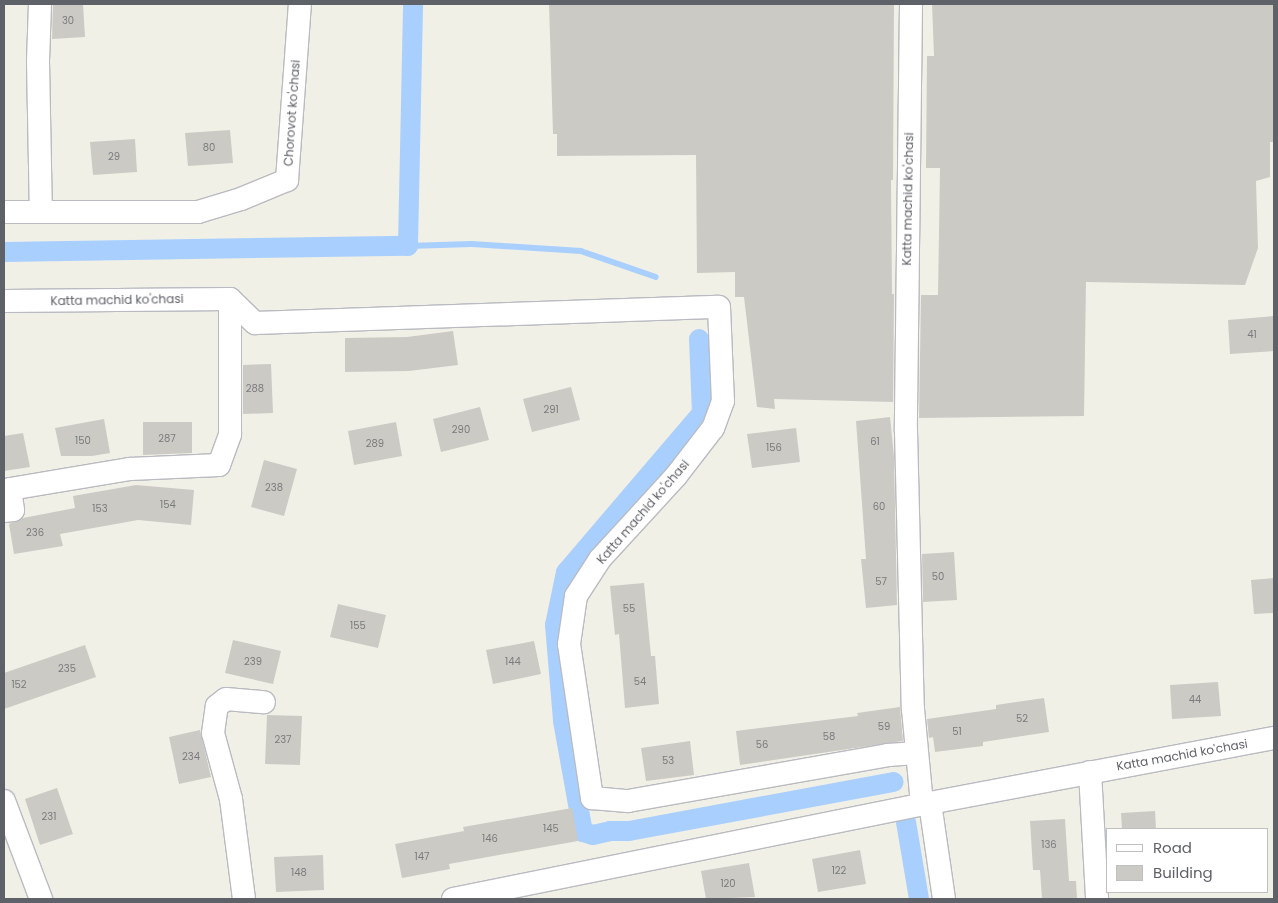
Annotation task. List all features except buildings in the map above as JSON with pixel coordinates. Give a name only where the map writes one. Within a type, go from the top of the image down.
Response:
[{"type":"street","points":[[40,4],[38,62],[41,212]]},
{"type":"street","name":"Chorovot ko'chasi","points":[[4,212],[198,212],[241,199],[287,180],[300,4]]},
{"type":"street","name":"Katta machid ko'chasi","points":[[910,4],[906,431],[913,709],[917,754],[926,804]]},
{"type":"street","points":[[4,512],[12,510],[10,489],[130,469],[219,465],[230,434],[230,299]]},
{"type":"street","name":"Katta machid ko'chasi","points":[[4,301],[230,299],[255,324],[719,307],[723,401],[713,428],[676,476],[600,559],[576,596],[569,644],[592,798],[628,801],[888,755],[917,754]]},
{"type":"street","points":[[244,899],[231,799],[212,733],[217,706],[226,699],[264,702]]},
{"type":"street","name":"Katta machid ko'chasi","points":[[453,899],[926,804],[1274,738]]},
{"type":"street","points":[[1090,772],[1097,899]]},
{"type":"street","points":[[4,801],[41,899]]},
{"type":"street","points":[[926,804],[944,899]]},
{"type":"waterway","points":[[4,252],[408,246],[413,4]]},
{"type":"waterway","points":[[408,246],[472,244],[581,251],[656,277]]},
{"type":"waterway","points":[[699,339],[702,413],[566,572],[555,625],[563,721],[583,832],[593,835],[610,831],[629,831],[893,782]]},
{"type":"waterway","points":[[906,822],[919,899]]}]
